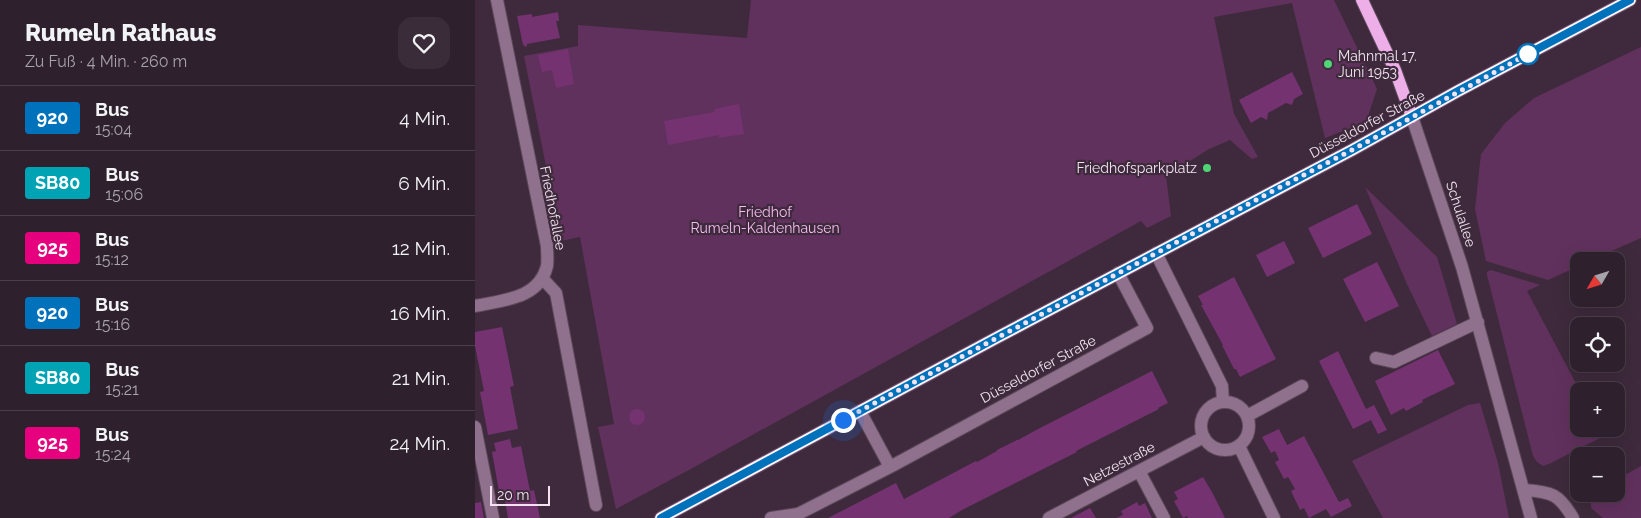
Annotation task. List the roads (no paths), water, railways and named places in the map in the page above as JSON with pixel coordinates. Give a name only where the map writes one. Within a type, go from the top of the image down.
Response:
[{"type":"main road","points":[[1362,0],[1395,70],[1412,116]]},
{"type":"main road","name":"Düsseldorfer Straße","points":[[661,518],[1156,252],[1352,150],[1629,0]]},
{"type":"street","name":"Friedhofallee","points":[[497,0],[547,246],[548,264],[543,279]]},
{"type":"street","name":"Schulallee","points":[[1412,116],[1479,322],[1531,518]]},
{"type":"street","points":[[1156,252],[1222,386],[1223,402]]},
{"type":"street","name":"Düsseldorfer Straße","points":[[771,518],[798,514],[890,467],[1147,328],[1118,273]]},
{"type":"street","points":[[475,306],[519,296],[533,290],[543,279],[556,292],[596,505]]},
{"type":"street","points":[[1376,358],[1395,362],[1479,322]]},
{"type":"street","points":[[1247,416],[1302,386]]},
{"type":"street","points":[[1223,402],[1231,402],[1237,405],[1247,416],[1249,424],[1245,440],[1239,446],[1223,450],[1215,448],[1209,443],[1201,429],[1204,414],[1215,404],[1223,402]]},
{"type":"street","points":[[860,411],[890,467]]},
{"type":"street","points":[[475,427],[493,518]]},
{"type":"street","name":"Netzestraße","points":[[1049,518],[1204,436]]},
{"type":"street","points":[[1239,446],[1274,518]]},
{"type":"street","points":[[1139,471],[1164,518]]},
{"type":"street","points":[[1525,490],[1547,491],[1564,502],[1573,518]]},
{"type":"place","name":"Mahnmal 17. Juni 1953","points":[[1328,64]]},
{"type":"place","name":"Friedhofsparkplatz","points":[[1207,168]]},
{"type":"park label","name":"Friedhof Rumeln-Kaldenhausen","points":[[765,220]]}]
